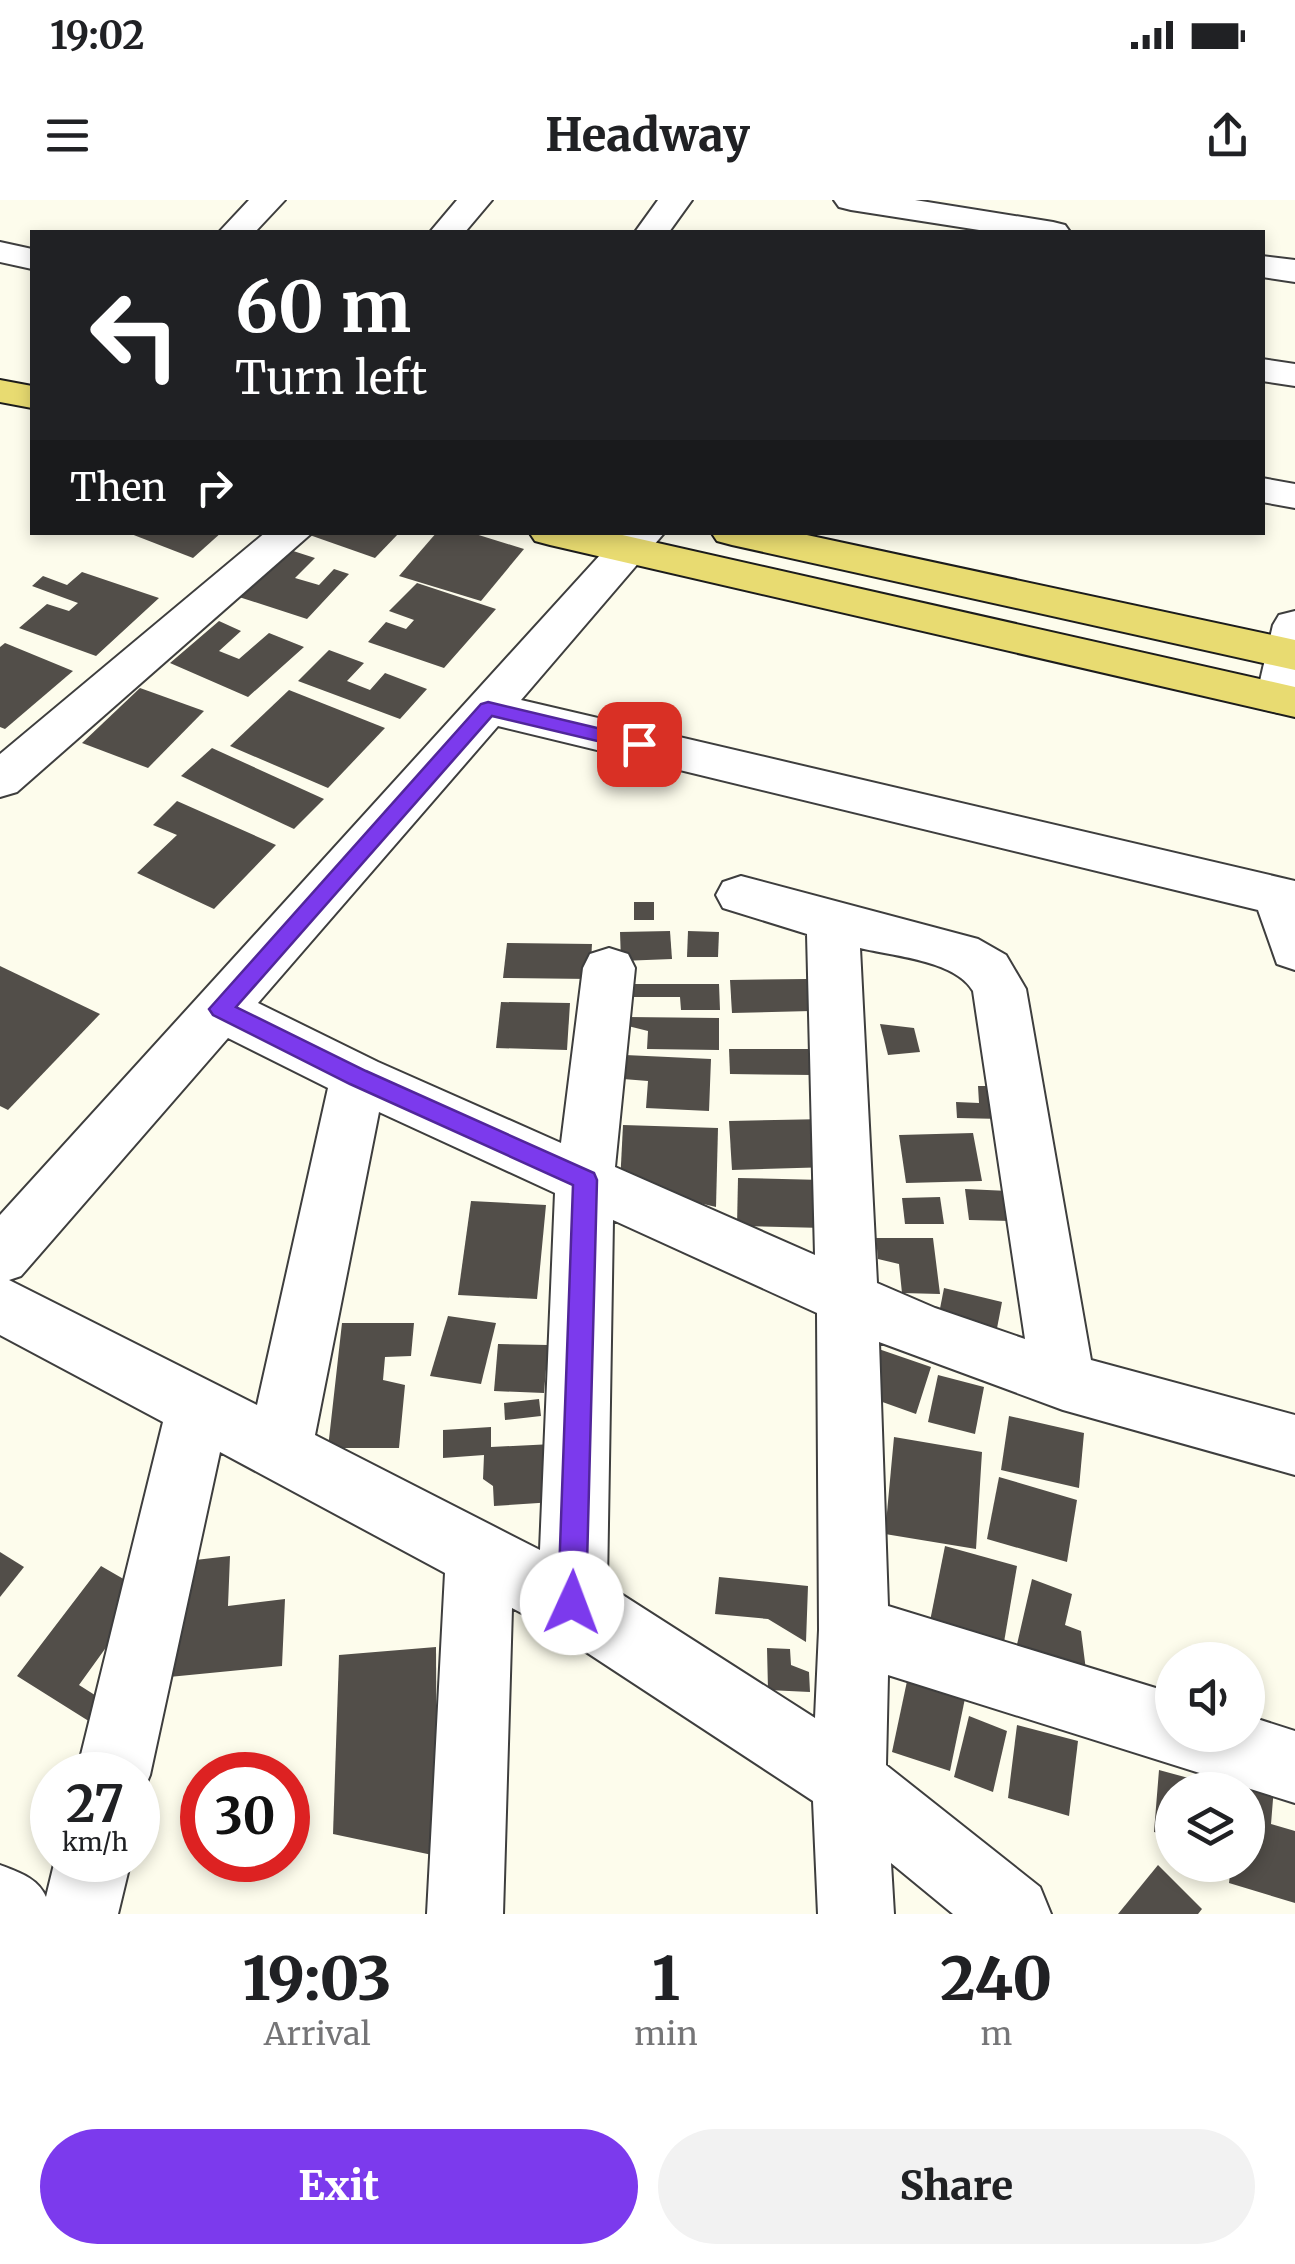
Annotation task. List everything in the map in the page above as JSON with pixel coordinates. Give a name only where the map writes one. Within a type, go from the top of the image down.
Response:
[{"type":"main road","points":[[0,392],[30,397]]},
{"type":"main road","points":[[0,419],[30,425]]},
{"type":"main road","points":[[576,535],[636,542],[1287,700]]},
{"type":"main road","points":[[747,535],[1293,644]]},
{"type":"street","points":[[238,230],[268,200]]},
{"type":"street","points":[[449,230],[475,200]]},
{"type":"street","points":[[653,230],[674,200]]},
{"type":"street","points":[[850,230],[861,201],[1041,230]]},
{"type":"street","points":[[0,252],[30,259]]},
{"type":"street","points":[[1265,266],[1295,271]]},
{"type":"street","points":[[1265,371],[1295,376]]},
{"type":"street","points":[[1265,491],[1295,496]]},
{"type":"street","points":[[0,780],[288,535]]},
{"type":"street","points":[[0,1257],[636,542]]},
{"type":"street","points":[[1287,700],[1293,644]]},
{"type":"street","points":[[488,708],[1288,898],[1295,950]]},
{"type":"street","points":[[741,895],[959,952],[987,969],[999,989],[1063,1381]]},
{"type":"street","points":[[833,922],[847,1297],[854,1630],[849,1782],[856,1914]]},
{"type":"street","points":[[572,1603],[585,1180],[609,968]]},
{"type":"street","points":[[220,1009],[358,1078],[920,1332],[1063,1381],[1295,1445]]},
{"type":"street","points":[[279,1450],[358,1078]]},
{"type":"street","points":[[0,1304],[572,1603],[849,1782],[1013,1914]]},
{"type":"street","points":[[118,1752],[198,1408]]},
{"type":"street","points":[[465,1914],[480,1555]]},
{"type":"street","points":[[854,1630],[1155,1724]]},
{"type":"street","points":[[1245,1752],[1295,1768]]},
{"type":"street","points":[[80,1914],[88,1882]]},
{"type":"street","points":[[0,1903],[15,1914]]},
{"type":"building","points":[[134,535],[219,535],[193,558]]},
{"type":"building","points":[[310,535],[397,535],[375,558]]},
{"type":"building","points":[[434,535],[479,535],[524,549],[481,601],[399,576]]},
{"type":"building","points":[[287,549],[315,558],[295,578],[319,585],[334,569],[349,574],[307,619],[239,597]]},
{"type":"building","points":[[82,572],[159,598],[96,656],[19,628],[47,604],[69,611],[78,603],[32,586],[43,576],[67,585]]},
{"type":"building","points":[[417,583],[496,609],[444,668],[368,642],[386,622],[406,629],[414,620],[389,611]]},
{"type":"building","points":[[219,621],[241,631],[219,651],[239,659],[269,633],[304,647],[248,697],[170,663]]},
{"type":"building","points":[[5,643],[73,671],[5,729],[0,727],[0,647]]},
{"type":"building","points":[[329,650],[364,663],[347,681],[370,690],[385,673],[427,689],[400,719],[298,681]]},
{"type":"building","points":[[140,688],[204,711],[148,768],[82,743]]},
{"type":"building","points":[[289,690],[385,728],[328,788],[230,746]]},
{"type":"building","points":[[212,748],[324,799],[294,829],[181,776]]},
{"type":"building","points":[[177,801],[276,845],[214,909],[137,873],[177,835],[153,825]]},
{"type":"building","points":[[634,902],[654,902],[654,920],[634,920]]},
{"type":"building","points":[[670,931],[672,959],[621,961],[620,932]]},
{"type":"building","points":[[688,931],[719,932],[718,957],[687,957]]},
{"type":"building","points":[[507,943],[592,944],[590,979],[503,978]]},
{"type":"building","points":[[0,966],[100,1014],[8,1110],[0,1106]]},
{"type":"building","points":[[808,979],[811,1011],[732,1013],[730,980]]},
{"type":"building","points":[[632,984],[719,984],[720,1010],[681,1010],[680,997],[631,997]]},
{"type":"building","points":[[501,1002],[570,1003],[567,1050],[496,1048]]},
{"type":"building","points":[[628,1017],[719,1018],[719,1050],[647,1049],[648,1031],[628,1026]]},
{"type":"building","points":[[880,1024],[914,1028],[920,1052],[888,1055]]},
{"type":"building","points":[[729,1049],[812,1049],[814,1075],[730,1074]]},
{"type":"building","points":[[625,1055],[711,1059],[709,1111],[646,1108],[648,1081],[623,1079]]},
{"type":"building","points":[[978,1086],[998,1086],[1002,1119],[957,1118],[956,1102],[979,1103]]},
{"type":"building","points":[[827,1119],[832,1167],[732,1170],[729,1121]]},
{"type":"building","points":[[623,1125],[718,1128],[716,1207],[620,1184]]},
{"type":"building","points":[[973,1133],[982,1181],[906,1183],[899,1135]]},
{"type":"building","points":[[738,1178],[823,1180],[824,1228],[737,1226]]},
{"type":"building","points":[[965,1189],[1009,1191],[1012,1221],[969,1220]]},
{"type":"building","points":[[940,1197],[944,1224],[905,1224],[902,1198]]},
{"type":"building","points":[[471,1201],[546,1205],[537,1299],[458,1295]]},
{"type":"building","points":[[876,1238],[933,1238],[940,1294],[902,1293],[899,1264],[878,1259]]},
{"type":"building","points":[[944,1288],[1002,1302],[995,1339],[937,1324]]},
{"type":"building","points":[[448,1316],[496,1323],[481,1384],[430,1376]]},
{"type":"building","points":[[342,1323],[414,1323],[411,1356],[385,1357],[383,1380],[405,1385],[399,1448],[328,1448]]},
{"type":"building","points":[[498,1344],[548,1345],[544,1393],[494,1391]]},
{"type":"building","points":[[867,1345],[931,1367],[916,1414],[874,1399],[881,1379],[860,1365]]},
{"type":"building","points":[[938,1375],[984,1387],[975,1434],[928,1422]]},
{"type":"building","points":[[539,1399],[541,1416],[505,1420],[504,1403]]},
{"type":"building","points":[[1009,1416],[1084,1433],[1079,1488],[1001,1470]]},
{"type":"building","points":[[491,1427],[491,1447],[553,1444],[554,1502],[494,1506],[493,1486],[483,1479],[484,1455],[443,1458],[443,1430]]},
{"type":"building","points":[[894,1437],[982,1452],[976,1549],[885,1534]]},
{"type":"building","points":[[999,1477],[1077,1500],[1067,1562],[987,1539]]},
{"type":"building","points":[[945,1546],[1017,1566],[1003,1648],[929,1626]]},
{"type":"building","points":[[0,1552],[24,1567],[0,1597]]},
{"type":"building","points":[[230,1556],[228,1606],[285,1599],[282,1666],[169,1677],[178,1562]]},
{"type":"building","points":[[101,1566],[146,1592],[79,1685],[109,1704],[95,1725],[17,1676]]},
{"type":"building","points":[[719,1577],[808,1586],[806,1642],[768,1619],[715,1614]]},
{"type":"building","points":[[1032,1579],[1072,1594],[1065,1625],[1081,1631],[1087,1678],[1015,1653]]},
{"type":"building","points":[[436,1647],[437,1856],[333,1834],[339,1655]]},
{"type":"building","points":[[767,1648],[790,1649],[791,1665],[809,1672],[810,1692],[768,1690]]},
{"type":"building","points":[[910,1667],[968,1684],[950,1771],[892,1752]]},
{"type":"building","points":[[969,1716],[1007,1731],[993,1792],[954,1777]]},
{"type":"building","points":[[1017,1725],[1078,1741],[1069,1816],[1008,1798]]},
{"type":"building","points":[[1265,1784],[1274,1787],[1271,1824],[1295,1831],[1295,1903],[1229,1883],[1265,1882]]},
{"type":"building","points":[[1155,1869],[1155,1882],[1175,1882],[1202,1909],[1198,1914],[1118,1914]]},
{"type":"route","points":[[572,1603],[585,1180],[358,1078],[220,1009],[488,708],[639,744]]}]
